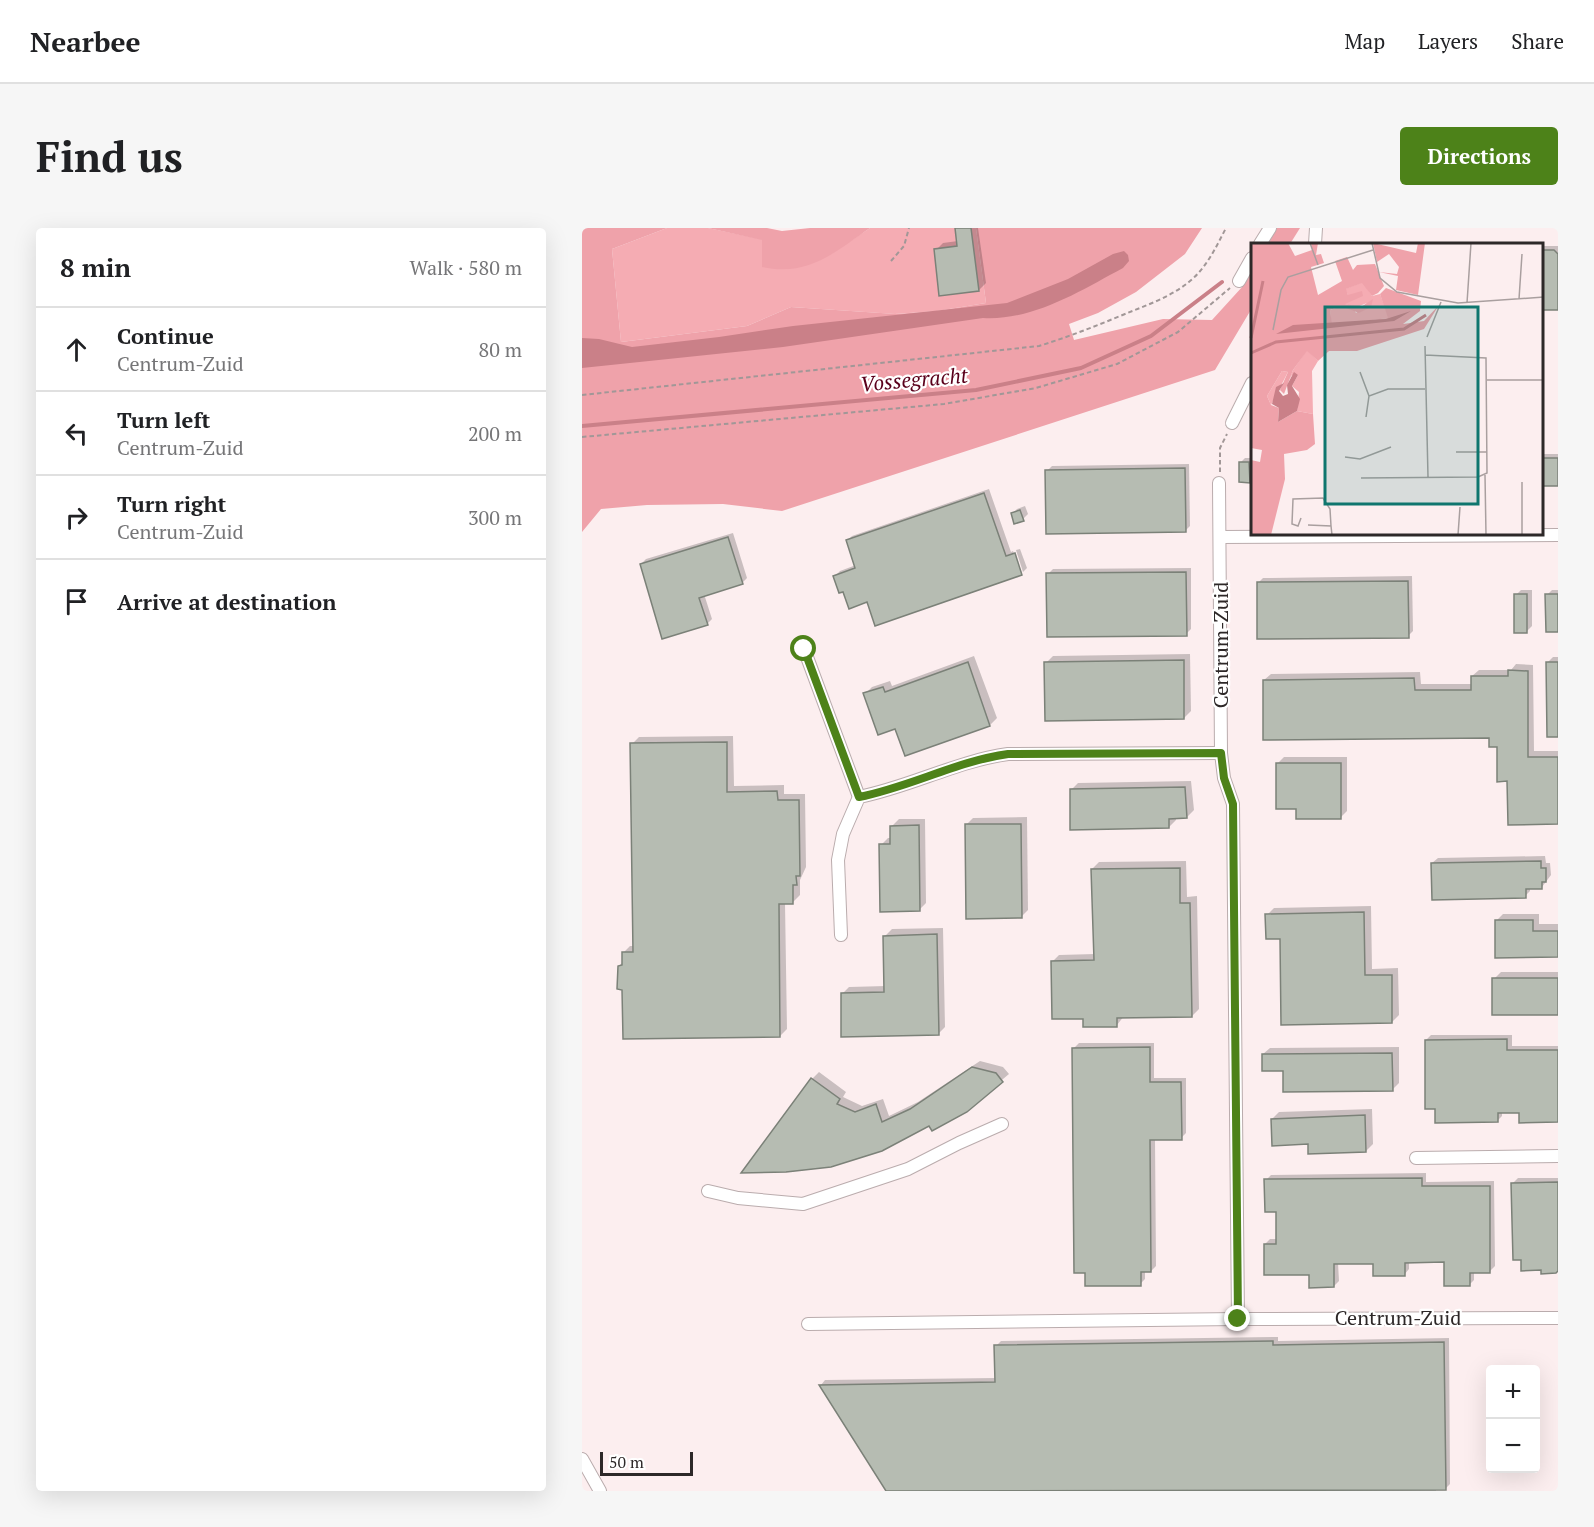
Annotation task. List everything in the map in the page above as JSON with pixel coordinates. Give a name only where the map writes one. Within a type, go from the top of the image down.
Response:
[{"type":"street","points":[[1261,243],[1270,228]]},
{"type":"street","points":[[1315,243],[1316,228]]},
{"type":"street","points":[[1239,281],[1251,260]]},
{"type":"street","points":[[1232,423],[1251,385]]},
{"type":"street","name":"Centrum-Zuid","points":[[1219,483],[1221,753],[1224,778],[1233,804],[1238,1319]]},
{"type":"street","points":[[1543,535],[1558,535]]},
{"type":"street","points":[[1220,537],[1389,536]]},
{"type":"street","points":[[804,649],[859,797],[843,834],[838,860],[841,935]]},
{"type":"street","points":[[859,797],[887,792],[984,757],[1008,754],[1221,753]]},
{"type":"street","points":[[708,1191],[738,1198],[803,1204],[908,1169],[1002,1124]]},
{"type":"street","points":[[1416,1158],[1558,1156]]},
{"type":"street","name":"Centrum-Zuid","points":[[808,1324],[1558,1318]]},
{"type":"street","points":[[582,1459],[600,1491]]},
{"type":"path","points":[[891,261],[904,246],[909,228]]},
{"type":"path","points":[[582,395],[1039,346],[1076,335],[1156,302],[1179,289],[1201,270],[1226,228]]},
{"type":"path","points":[[582,437],[944,404],[1036,388],[1117,364],[1178,332],[1239,281]]},
{"type":"path","points":[[1219,483],[1220,448],[1232,423]]},
{"type":"shaded area","points":[[582,228],[667,228],[612,249],[621,342],[747,326],[791,307],[896,314],[937,311],[986,303],[976,228],[1202,228],[1185,254],[1136,292],[1098,313],[1069,324],[1074,340],[1163,319],[1212,320],[1243,286],[1251,273],[1251,310],[1215,370],[782,511],[723,504],[647,505],[601,509],[582,532]]},
{"type":"shaded area","points":[[667,228],[708,228],[831,254],[870,228],[976,228],[986,303],[937,311],[895,314],[791,307],[747,326],[621,342],[612,249]]},
{"type":"shaded area","points":[[708,228],[767,228],[782,231],[810,228],[870,228],[820,261],[793,269],[778,269],[762,267],[762,240]]},
{"type":"shaded area","points":[[1277,228],[1300,228],[1291,243],[1269,243]]},
{"type":"shaded area","points":[[1124,251],[1129,261],[1123,268],[1056,303],[1020,315],[983,318],[783,347],[582,368],[582,338],[599,339],[632,347],[793,326],[1007,303],[1068,279],[1113,254]]},
{"type":"building","points":[[955,228],[971,228],[979,291],[939,296],[934,249],[957,246]]},
{"type":"building","points":[[1543,250],[1554,250],[1558,254],[1558,310],[1543,310]]},
{"type":"building","points":[[1543,458],[1558,458],[1558,486],[1543,486]]},
{"type":"building","points":[[1239,462],[1249,462],[1250,483],[1239,482]]},
{"type":"building","points":[[1185,468],[1186,532],[1046,534],[1045,470]]},
{"type":"building","points":[[984,493],[1006,556],[1015,553],[1022,575],[875,626],[867,602],[849,609],[843,592],[839,593],[833,576],[855,568],[846,540]]},
{"type":"building","points":[[1020,510],[1024,521],[1014,524],[1011,513]]},
{"type":"building","points":[[728,537],[743,584],[699,598],[708,625],[662,639],[640,564]]},
{"type":"building","points":[[1186,572],[1187,636],[1047,637],[1046,573]]},
{"type":"building","points":[[1408,581],[1409,638],[1257,639],[1257,582]]},
{"type":"building","points":[[1514,594],[1527,594],[1527,633],[1514,633]]},
{"type":"building","points":[[1545,594],[1558,594],[1558,632],[1546,632]]},
{"type":"building","points":[[1184,660],[1184,719],[1045,721],[1044,662]]},
{"type":"building","points":[[968,662],[990,726],[905,756],[895,729],[878,735],[863,693],[883,687],[885,692]]},
{"type":"building","points":[[1546,662],[1558,662],[1558,737],[1547,737]]},
{"type":"building","points":[[1508,670],[1528,671],[1528,757],[1558,757],[1558,824],[1508,825],[1507,781],[1497,782],[1497,747],[1489,747],[1489,738],[1263,740],[1263,680],[1414,678],[1415,690],[1471,690],[1471,676],[1508,676]]},
{"type":"building","points":[[727,742],[727,792],[777,791],[778,800],[799,800],[800,876],[796,876],[797,885],[793,885],[793,904],[779,904],[780,1037],[623,1039],[622,990],[617,989],[618,966],[622,965],[622,952],[633,952],[630,743]]},
{"type":"building","points":[[1276,763],[1341,763],[1341,819],[1296,819],[1296,809],[1276,809]]},
{"type":"building","points":[[1185,787],[1187,818],[1169,819],[1169,828],[1070,830],[1070,789]]},
{"type":"building","points":[[965,824],[1021,824],[1022,918],[966,919]]},
{"type":"building","points":[[919,825],[920,911],[880,912],[879,844],[890,844],[890,826]]},
{"type":"building","points":[[1541,861],[1541,868],[1546,868],[1546,882],[1542,882],[1542,889],[1526,889],[1526,898],[1432,900],[1431,863]]},
{"type":"building","points":[[1180,868],[1180,903],[1190,903],[1192,1017],[1117,1018],[1117,1027],[1083,1027],[1083,1019],[1052,1019],[1051,961],[1094,960],[1091,869]]},
{"type":"building","points":[[1364,912],[1365,975],[1392,975],[1392,1023],[1281,1025],[1280,939],[1266,939],[1265,914]]},
{"type":"building","points":[[1495,920],[1533,920],[1533,931],[1558,931],[1558,957],[1495,958]]},
{"type":"building","points":[[937,934],[939,1035],[841,1037],[841,993],[884,992],[883,936]]},
{"type":"building","points":[[1492,978],[1558,978],[1558,1015],[1492,1015]]},
{"type":"building","points":[[1507,1039],[1507,1050],[1558,1050],[1558,1122],[1519,1123],[1519,1113],[1498,1113],[1498,1122],[1435,1123],[1435,1109],[1425,1109],[1425,1040]]},
{"type":"building","points":[[1150,1047],[1150,1082],[1181,1082],[1182,1140],[1150,1140],[1151,1272],[1141,1272],[1141,1286],[1085,1286],[1085,1273],[1074,1273],[1072,1048]]},
{"type":"building","points":[[1392,1053],[1393,1091],[1283,1092],[1283,1071],[1262,1071],[1262,1054]]},
{"type":"building","points":[[972,1067],[996,1073],[1003,1082],[967,1112],[932,1131],[929,1126],[882,1151],[831,1167],[786,1172],[741,1173],[811,1078],[840,1099],[837,1104],[855,1112],[876,1104],[882,1122],[910,1109]]},
{"type":"building","points":[[1365,1115],[1366,1152],[1308,1154],[1308,1144],[1272,1146],[1271,1119]]},
{"type":"building","points":[[1422,1178],[1422,1186],[1490,1186],[1490,1273],[1470,1273],[1470,1286],[1444,1286],[1444,1262],[1405,1263],[1405,1276],[1373,1276],[1373,1264],[1334,1264],[1334,1287],[1309,1288],[1309,1275],[1264,1275],[1264,1244],[1276,1244],[1276,1212],[1265,1212],[1264,1179]]},
{"type":"building","points":[[1558,1182],[1558,1271],[1541,1274],[1541,1270],[1521,1271],[1521,1260],[1513,1260],[1511,1183]]},
{"type":"building","points":[[1273,1341],[1273,1345],[1444,1342],[1446,1490],[886,1491],[819,1385],[995,1382],[994,1345]]},
{"type":"waterway","name":"Vossegracht","points":[[582,426],[976,390],[1081,368],[1151,336],[1222,282]]},
{"type":"route","points":[[804,649],[859,797],[887,792],[984,757],[1008,754],[1221,753],[1224,778],[1233,804],[1238,1319]]}]
